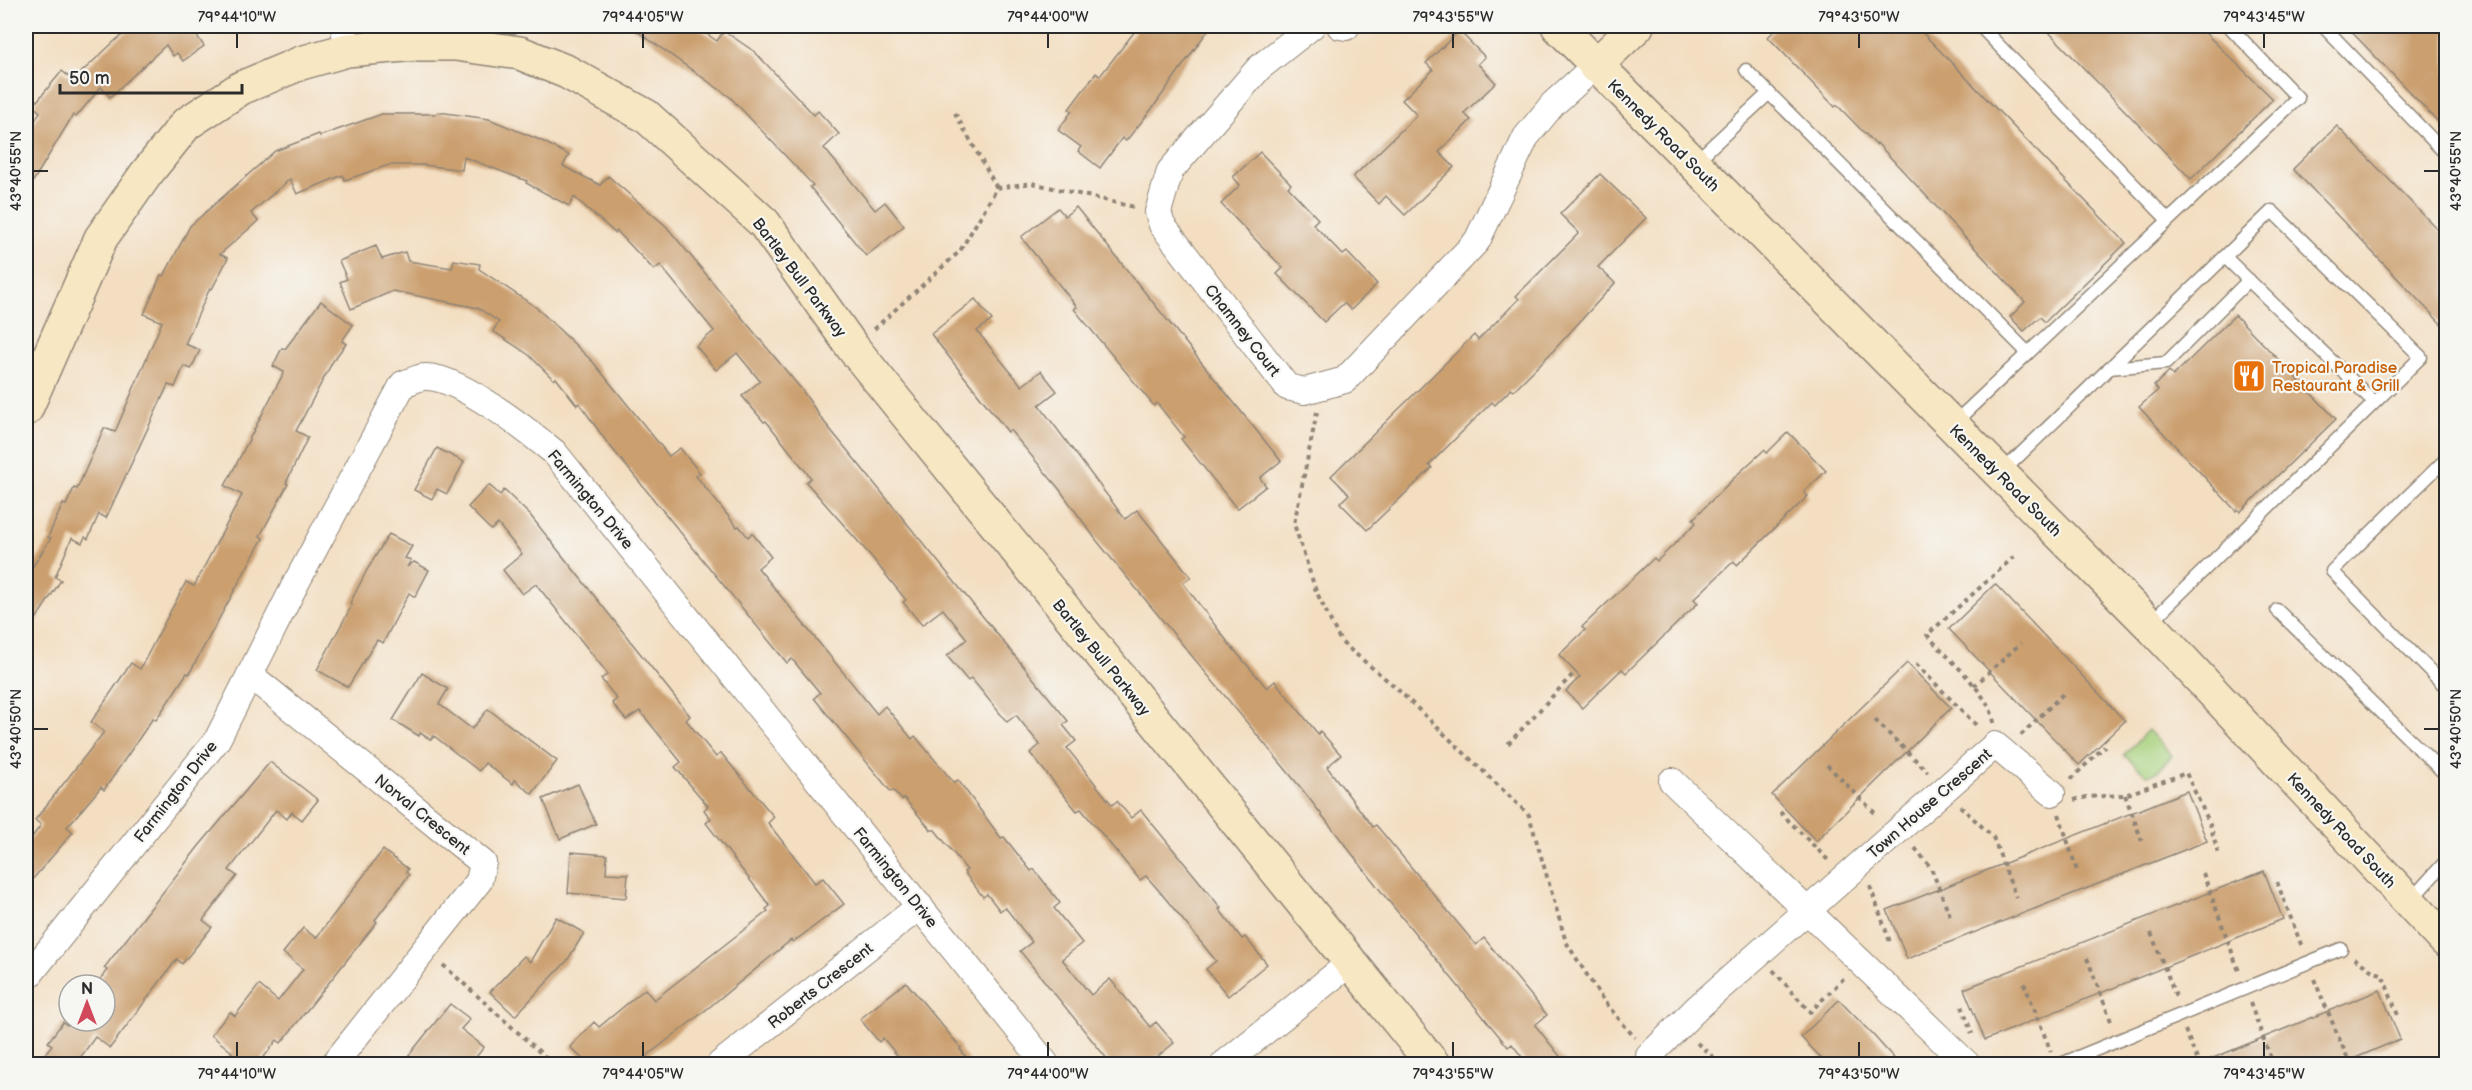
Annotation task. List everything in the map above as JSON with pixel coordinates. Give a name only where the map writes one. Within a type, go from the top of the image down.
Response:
[{"type":"street","points":[[1158,212],[1170,171],[1259,68],[1312,26]]},
{"type":"street","name":"Kennedy Road South","points":[[1558,26],[2149,624],[2446,941]]},
{"type":"street","points":[[1596,66],[1637,26]]},
{"type":"street","name":"Bartley Bull Parkway","points":[[26,409],[101,238],[146,174],[186,123],[241,88],[301,63],[345,38],[416,44],[455,44],[520,53],[567,72],[646,116],[764,223],[853,348],[1433,1065]]},
{"type":"street","name":"Chamney Court","points":[[1158,212],[1162,225],[1287,387],[1305,391],[1345,380],[1477,241],[1526,137],[1553,104],[1596,66]]},
{"type":"street","name":"Farmington Drive","points":[[26,979],[216,740],[403,384],[425,377],[450,381],[525,429],[554,452],[1046,1065]]},
{"type":"street","name":"Norval Crescent","points":[[250,675],[483,863],[479,881],[334,1065]]},
{"type":"street","name":"Town House Crescent","points":[[1649,1056],[1679,1026],[1944,790],[1999,749],[2054,799]]},
{"type":"street","points":[[1672,781],[1967,1065]]},
{"type":"street","name":"Roberts Crescent","points":[[720,1065],[920,906]]},
{"type":"street","points":[[1224,1065],[1350,963]]},
{"type":"lane","points":[[1980,26],[2169,220]]},
{"type":"lane","points":[[1952,426],[2298,98],[2229,26]]},
{"type":"lane","points":[[2323,26],[2446,154]]},
{"type":"lane","points":[[1746,70],[2028,353]]},
{"type":"lane","points":[[1693,164],[1769,93]]},
{"type":"lane","points":[[2000,474],[2272,211],[2421,357],[2149,624]]},
{"type":"lane","points":[[2225,257],[2374,402]]},
{"type":"lane","points":[[2109,368],[2166,363],[2249,280]]},
{"type":"lane","points":[[2446,459],[2332,571],[2446,687]]},
{"type":"lane","points":[[2277,610],[2446,776]]},
{"type":"lane","points":[[2409,901],[2446,861]]},
{"type":"lane","points":[[2061,1065],[2341,949]]},
{"type":"path","points":[[955,113],[997,188]]},
{"type":"path","points":[[997,188],[1032,183],[1158,212]]},
{"type":"path","points":[[853,348],[960,251],[997,188]]},
{"type":"path","points":[[1322,387],[1294,524],[1316,591],[1341,642],[1393,685],[1529,815],[1566,942],[1603,1000],[1649,1056]]},
{"type":"path","points":[[1999,749],[1993,713],[1974,686],[1927,635],[2015,556]]},
{"type":"path","points":[[1974,686],[2021,643]]},
{"type":"path","points":[[1916,664],[1999,749]]},
{"type":"path","points":[[1508,744],[1575,672]]},
{"type":"path","points":[[1999,749],[2066,692]]},
{"type":"path","points":[[1875,720],[1993,837],[2016,898]]},
{"type":"path","points":[[2054,799],[2104,746]]},
{"type":"path","points":[[1827,765],[1898,831],[1931,868],[1951,918]]},
{"type":"path","points":[[2054,799],[2125,795],[2186,774],[2210,824],[2219,856]]},
{"type":"path","points":[[2125,795],[2142,841]]},
{"type":"path","points":[[2054,799],[2077,871]]},
{"type":"path","points":[[1780,812],[1853,870],[1890,942]]},
{"type":"path","points":[[2203,873],[2273,1065]]},
{"type":"path","points":[[2277,882],[2307,963],[2350,1065]]},
{"type":"path","points":[[425,949],[553,1065]]},
{"type":"path","points":[[2341,949],[2374,972],[2382,974],[2398,1018]]},
{"type":"path","points":[[1759,954],[1810,1012],[1861,961]]},
{"type":"path","points":[[2087,958],[2127,1065]]},
{"type":"path","points":[[2024,983],[2052,1054]]},
{"type":"path","points":[[1679,1026],[1721,1065]]},
{"type":"green space","points":[[2148,730],[2172,756],[2155,773],[2147,775],[2124,755]]},
{"type":"building","points":[[136,26],[190,26],[204,46],[183,61],[177,53],[173,56],[166,45],[110,97],[101,87],[76,117],[73,115],[26,193],[26,135],[40,112],[33,106],[62,71],[73,80],[117,39]]},
{"type":"building","points":[[630,26],[695,26],[717,41],[724,31],[755,52],[814,115],[818,111],[839,134],[824,148],[875,210],[885,202],[904,226],[866,256],[810,187],[813,185],[730,97]]},
{"type":"building","points":[[1139,26],[1211,26],[1154,106],[1126,141],[1122,138],[1100,168],[1078,151],[1081,147],[1058,130],[1072,111],[1069,109],[1096,73],[1100,76]]},
{"type":"building","points":[[1779,26],[1916,26],[2126,243],[2045,322],[2040,317],[2024,331],[2010,317],[2025,302],[1877,143],[1876,145],[1837,105],[1835,107],[1768,37]]},
{"type":"building","points":[[2043,26],[2198,26],[2273,99],[2191,179]]},
{"type":"building","points":[[2346,26],[2446,26],[2446,130]]},
{"type":"building","points":[[1459,31],[1485,57],[1478,64],[1496,83],[1464,113],[1471,120],[1439,152],[1454,167],[1405,215],[1386,196],[1379,204],[1353,177],[1417,115],[1402,100],[1433,70],[1426,63]]},
{"type":"building","points":[[438,112],[489,119],[540,140],[569,155],[563,166],[600,185],[608,176],[666,226],[802,390],[821,418],[1068,721],[1063,725],[1076,741],[1067,748],[1112,805],[1117,801],[1131,818],[1141,810],[1221,908],[1219,909],[1242,939],[1245,937],[1267,964],[1228,996],[1206,969],[1216,961],[1161,893],[1146,876],[1140,880],[1081,809],[1077,811],[1030,753],[1040,745],[1016,715],[1007,722],[971,678],[968,681],[947,656],[967,639],[943,609],[922,625],[903,602],[906,600],[870,555],[806,482],[811,478],[766,421],[764,422],[742,396],[760,381],[737,353],[716,370],[696,346],[714,331],[660,265],[654,270],[617,231],[615,233],[574,197],[569,206],[526,183],[527,181],[464,157],[462,170],[424,165],[389,165],[345,180],[343,175],[297,194],[290,179],[251,213],[258,221],[220,254],[228,258],[212,289],[210,288],[185,344],[200,350],[191,369],[184,366],[175,387],[168,385],[106,518],[99,514],[88,539],[85,537],[82,543],[72,538],[55,577],[61,580],[26,635],[26,577],[51,538],[48,537],[63,504],[66,505],[74,488],[77,489],[104,428],[115,432],[162,322],[144,314],[161,275],[164,276],[190,226],[275,151],[382,114],[437,114]]},
{"type":"building","points":[[2337,126],[2446,238],[2446,329],[2293,169]]},
{"type":"building","points":[[1260,152],[1291,184],[1288,187],[1318,219],[1313,224],[1343,255],[1347,252],[1377,284],[1351,310],[1344,303],[1324,322],[1277,274],[1283,268],[1221,204],[1240,185],[1233,177]]},
{"type":"building","points":[[1600,174],[1646,218],[1598,267],[1615,283],[1513,391],[1511,389],[1495,405],[1492,402],[1429,465],[1432,468],[1367,530],[1340,503],[1349,494],[1331,476],[1474,335],[1478,340],[1519,299],[1516,296],[1579,233],[1560,214]]},
{"type":"building","points":[[1076,207],[1281,461],[1260,478],[1266,486],[1237,509],[1181,439],[1184,437],[1157,403],[1154,406],[1074,309],[1077,307],[1021,237],[1058,208],[1065,216]]},
{"type":"building","points":[[376,246],[382,259],[405,252],[408,261],[452,268],[454,260],[480,264],[479,269],[537,308],[593,362],[669,456],[680,448],[700,473],[696,476],[737,527],[739,526],[748,537],[752,533],[771,557],[758,568],[877,714],[885,706],[912,739],[915,736],[954,783],[958,780],[1001,838],[1004,837],[1031,871],[1034,869],[1060,903],[1054,908],[1082,943],[1062,959],[1091,995],[1110,979],[1150,1027],[1156,1022],[1174,1043],[1147,1065],[1112,1065],[1020,951],[1032,942],[1005,907],[1000,911],[987,894],[983,897],[964,872],[967,870],[935,830],[931,830],[904,798],[902,800],[893,790],[891,792],[814,698],[820,693],[792,659],[787,663],[606,441],[579,403],[577,405],[556,378],[554,380],[529,355],[493,331],[499,322],[478,308],[393,291],[351,309],[340,282],[347,279],[339,261]]},
{"type":"building","points":[[975,299],[992,320],[977,331],[1022,386],[1041,371],[1057,391],[1039,405],[1125,519],[1137,510],[1191,577],[1183,583],[1230,645],[1267,688],[1275,681],[1318,734],[1320,731],[1341,755],[1327,767],[1373,827],[1376,825],[1476,945],[1484,938],[1547,1015],[1535,1025],[1567,1065],[1528,1065],[1512,1044],[1508,1047],[1387,899],[1301,788],[1097,541],[1060,490],[1010,430],[1008,432],[931,334]]},
{"type":"building","points":[[321,301],[353,325],[342,341],[346,344],[333,361],[296,431],[308,437],[286,483],[288,484],[260,536],[263,538],[189,674],[187,673],[156,720],[153,718],[104,790],[101,787],[67,827],[73,832],[26,887],[26,845],[41,825],[35,820],[104,732],[91,722],[131,663],[140,669],[186,582],[194,586],[242,495],[225,486],[284,372],[273,366],[282,348],[285,349]]},
{"type":"building","points":[[2235,315],[2336,419],[2240,512],[2238,509],[2236,511],[2139,407],[2158,390],[2154,386],[2169,371],[2173,376]]},
{"type":"building","points":[[1788,432],[1826,471],[1804,492],[1808,496],[1737,565],[1734,561],[1694,599],[1698,603],[1626,673],[1622,669],[1582,708],[1566,691],[1580,677],[1559,655],[1585,630],[1582,627],[1654,558],[1657,561],[1696,523],[1693,519],[1739,473],[1764,450],[1767,453]]},
{"type":"building","points":[[437,448],[464,462],[447,494],[437,489],[432,499],[414,490]]},
{"type":"building","points":[[489,485],[500,495],[504,490],[530,515],[690,716],[686,720],[716,757],[721,753],[774,817],[768,823],[815,883],[823,878],[844,904],[793,942],[791,940],[635,1065],[589,1065],[570,1047],[594,1022],[599,1027],[645,989],[654,1000],[768,911],[766,909],[770,906],[706,823],[711,819],[704,810],[708,806],[675,767],[681,762],[640,711],[626,720],[612,703],[617,699],[601,679],[608,674],[536,584],[522,594],[503,570],[522,554],[498,524],[491,530],[468,507]]},
{"type":"building","points":[[389,534],[412,546],[405,558],[411,560],[407,567],[414,562],[429,570],[415,597],[409,593],[383,643],[377,640],[348,687],[317,670],[352,605],[350,603],[367,570]]},
{"type":"building","points":[[1995,584],[2125,721],[2079,765],[1949,629]]},
{"type":"building","points":[[1907,663],[1951,708],[1816,841],[1772,795]]},
{"type":"building","points":[[422,673],[448,689],[439,704],[472,729],[488,709],[557,761],[532,794],[515,780],[513,784],[485,763],[479,771],[434,736],[431,740],[420,733],[419,736],[393,720]]},
{"type":"building","points":[[270,762],[318,800],[302,820],[292,812],[287,819],[276,810],[229,870],[237,876],[203,920],[212,927],[182,964],[177,959],[110,1048],[95,1037],[75,1065],[36,1065],[52,1045],[48,1042],[57,1030],[57,1033],[117,1033],[117,973],[105,973],[107,970],[104,968],[199,846]]},
{"type":"building","points":[[578,784],[596,824],[560,839],[543,799]]},
{"type":"building","points":[[2187,791],[2207,841],[1907,959],[1887,910]]},
{"type":"building","points":[[383,850],[408,869],[406,872],[409,875],[375,920],[377,922],[281,1043],[277,1040],[258,1065],[222,1065],[232,1052],[211,1035],[230,1012],[235,1016],[259,985],[278,1001],[303,969],[283,953],[303,928],[316,938]]},
{"type":"building","points":[[571,852],[607,855],[606,873],[628,874],[626,898],[568,893]]},
{"type":"building","points":[[2264,871],[2283,919],[1985,1040],[1964,989]]},
{"type":"building","points":[[556,917],[584,933],[567,961],[515,1016],[490,992],[524,956],[530,962]]},
{"type":"building","points":[[906,982],[961,1048],[972,1065],[905,1065],[883,1038],[879,1042],[860,1019]]},
{"type":"building","points":[[2380,990],[2400,1039],[2339,1065],[2196,1065]]},
{"type":"building","points":[[1839,1000],[1900,1065],[1828,1065],[1801,1037]]},
{"type":"building","points":[[450,1004],[470,1019],[461,1029],[484,1047],[470,1065],[401,1065]]},
{"type":"place","name":"Tropical Paradise Restaurant & Grill","points":[[2249,376]]}]
